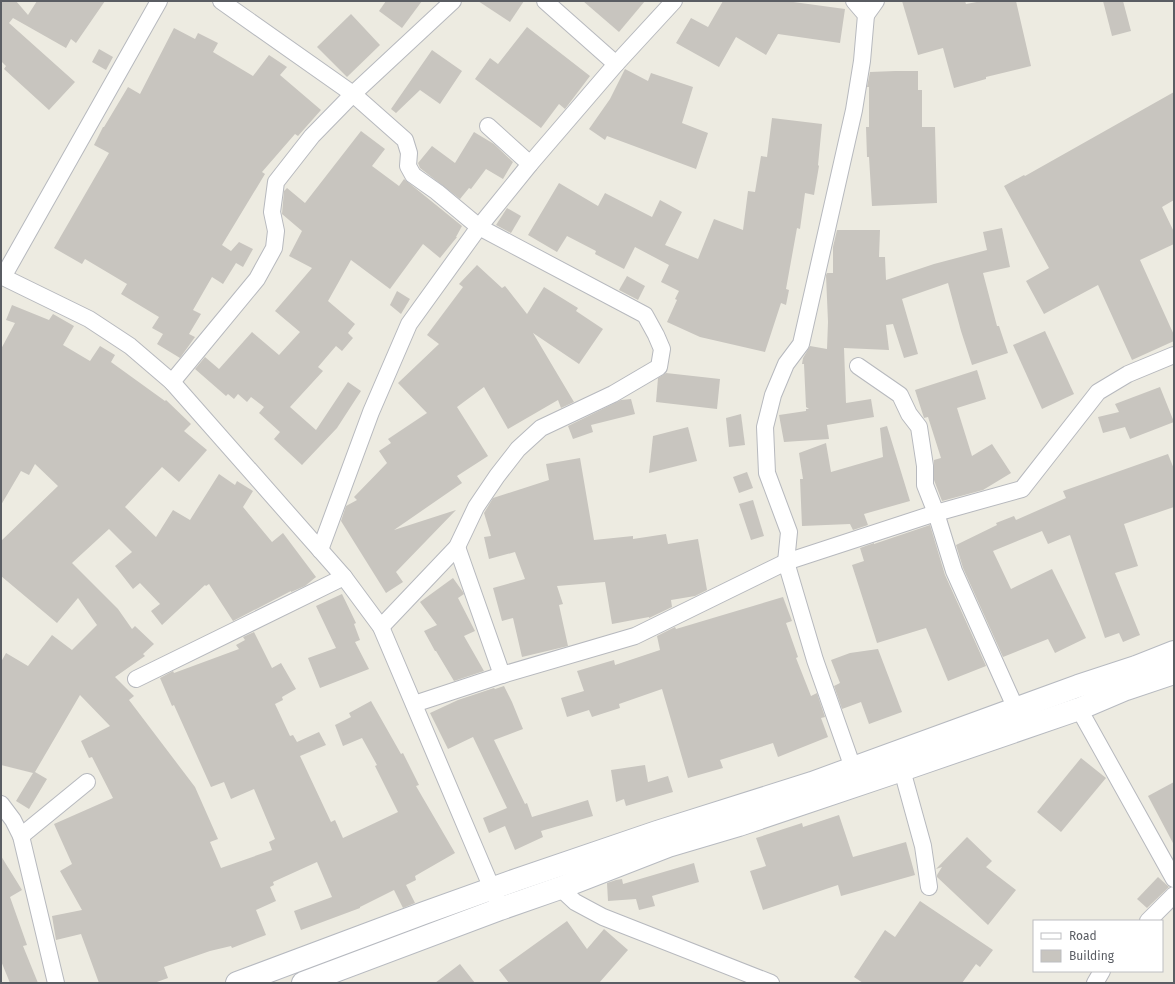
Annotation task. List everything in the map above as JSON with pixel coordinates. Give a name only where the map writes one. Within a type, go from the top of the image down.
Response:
[{"type":"main road","points":[[304,983],[643,836],[749,804],[853,768],[1174,652]]},
{"type":"main road","points":[[237,983],[424,913],[560,888],[668,846],[739,825],[902,770],[1079,709],[1126,689],[1174,673]]},
{"type":"street","points":[[159,1],[2,277],[89,320],[130,346],[172,382],[344,577],[381,627],[496,899]]},
{"type":"street","points":[[221,1],[353,94],[405,140],[409,153],[408,166],[413,175],[437,192],[479,228],[645,316],[662,349],[659,367],[613,394],[541,428],[518,449],[476,507],[457,547],[381,627]]},
{"type":"street","points":[[172,382],[257,279],[274,248],[276,231],[272,212],[276,182],[312,136],[353,94],[453,1]]},
{"type":"street","points":[[545,1],[616,64]]},
{"type":"street","points":[[320,550],[372,412],[409,324],[479,228],[530,164],[616,64],[674,1]]},
{"type":"street","points":[[854,1],[866,15]]},
{"type":"street","points":[[853,768],[815,660],[786,562],[788,532],[767,473],[765,427],[773,395],[786,364],[800,344],[854,110],[862,60],[866,15],[876,1]]},
{"type":"street","points":[[488,126],[530,164]]},
{"type":"street","points":[[414,704],[502,675],[635,636],[786,562],[936,513],[1022,488],[1098,392],[1128,374],[1174,355]]},
{"type":"street","points":[[858,366],[900,395],[909,414],[920,427],[926,485],[954,571],[1016,709]]},
{"type":"street","points":[[457,547],[502,675]]},
{"type":"street","points":[[136,679],[344,577]]},
{"type":"street","points":[[1079,709],[1174,879]]},
{"type":"street","points":[[902,770],[923,846],[929,887]]},
{"type":"street","points":[[21,836],[87,782]]},
{"type":"street","points":[[1,804],[13,820],[21,836],[56,983]]},
{"type":"street","points":[[560,888],[575,902],[603,917],[772,983]]},
{"type":"street","points":[[1149,920],[1174,895]]},
{"type":"street","points":[[1095,983],[1101,972]]},
{"type":"building","points":[[1,1],[16,1],[28,15],[37,1],[105,1],[76,43],[71,39],[66,48],[13,18],[9,23],[75,82],[49,110],[4,69],[6,66],[1,61]]},
{"type":"building","points":[[386,1],[422,1],[402,28],[379,11]]},
{"type":"building","points":[[478,1],[524,1],[510,22]]},
{"type":"building","points":[[583,1],[645,1],[619,32]]},
{"type":"building","points":[[723,1],[786,1],[845,9],[840,43],[778,34],[766,55],[736,37],[719,67],[676,43],[691,18],[708,27]]},
{"type":"building","points":[[902,1],[965,1],[966,4],[982,1],[1016,1],[1031,66],[986,77],[986,79],[954,88],[943,48],[918,55]]},
{"type":"building","points":[[1103,1],[1123,1],[1131,31],[1112,36]]},
{"type":"building","points":[[351,14],[380,45],[347,77],[317,47]]},
{"type":"building","points":[[527,27],[590,76],[565,109],[559,104],[541,128],[475,79],[490,58],[498,64]]},
{"type":"building","points":[[174,28],[195,39],[198,33],[218,43],[213,52],[253,76],[269,55],[287,67],[280,75],[321,110],[298,136],[295,134],[262,172],[265,174],[222,245],[231,251],[239,242],[253,249],[243,267],[236,263],[223,284],[212,277],[193,310],[201,314],[189,334],[195,337],[180,358],[157,344],[163,334],[152,328],[159,317],[121,294],[127,284],[85,259],[82,264],[54,248],[109,153],[94,145],[103,127],[128,87],[140,94]]},
{"type":"building","points":[[99,49],[113,57],[106,70],[92,62]]},
{"type":"building","points":[[432,50],[462,71],[440,104],[420,90],[396,113],[391,109]]},
{"type":"building","points":[[625,69],[648,81],[651,73],[693,87],[682,123],[708,133],[696,169],[607,136],[605,140],[589,129],[610,99]]},
{"type":"building","points":[[918,71],[918,90],[922,90],[922,127],[935,127],[937,203],[872,206],[869,157],[867,157],[866,127],[869,127],[869,87],[867,87],[870,72]]},
{"type":"building","points":[[1174,92],[1174,200],[1162,207],[1174,232],[1174,244],[1140,260],[1174,335],[1174,341],[1132,360],[1098,285],[1044,314],[1026,281],[1049,268],[1004,186],[1024,175],[1025,176]]},
{"type":"building","points":[[772,118],[822,124],[819,166],[814,195],[805,193],[800,229],[797,228],[786,289],[789,290],[786,305],[781,303],[765,352],[700,337],[667,322],[677,300],[675,299],[679,291],[661,282],[669,265],[635,247],[624,269],[595,254],[596,251],[567,236],[557,252],[528,235],[559,183],[598,206],[605,193],[652,217],[660,200],[682,212],[665,245],[698,259],[714,219],[743,230],[748,191],[755,192],[761,156],[767,157]]},
{"type":"building","points":[[361,131],[385,149],[372,166],[399,186],[404,179],[462,226],[457,237],[440,258],[423,244],[390,289],[351,260],[328,301],[355,324],[348,333],[353,338],[342,351],[336,346],[318,367],[323,371],[290,407],[316,430],[348,382],[361,391],[337,428],[302,465],[274,439],[280,432],[259,413],[264,407],[251,397],[247,402],[238,394],[234,399],[228,394],[226,396],[195,369],[205,357],[219,369],[252,332],[279,355],[300,332],[275,311],[312,268],[289,256],[302,231],[282,214],[284,191],[287,188],[305,203]]},
{"type":"building","points":[[474,132],[494,144],[513,162],[503,179],[486,169],[471,189],[469,188],[460,199],[420,168],[418,163],[432,146],[455,163]]},
{"type":"building","points":[[507,208],[521,216],[511,233],[496,225]]},
{"type":"building","points":[[1002,228],[1010,267],[983,273],[997,326],[999,326],[1008,353],[972,365],[948,283],[902,299],[918,354],[904,358],[893,324],[886,325],[889,350],[844,348],[846,403],[871,399],[874,417],[827,425],[829,439],[784,442],[779,415],[806,411],[806,409],[809,409],[806,407],[804,364],[802,364],[803,358],[810,346],[827,349],[828,322],[826,275],[827,273],[833,273],[833,247],[837,230],[880,230],[879,257],[885,257],[886,280],[934,264],[987,250],[983,232]]},
{"type":"building","points":[[477,265],[502,288],[505,286],[527,314],[544,287],[578,308],[576,311],[603,329],[579,364],[533,333],[574,402],[561,408],[558,400],[508,429],[484,387],[457,407],[488,456],[457,476],[462,483],[394,530],[456,510],[396,572],[403,582],[386,593],[341,521],[346,506],[357,500],[354,497],[387,463],[379,451],[391,443],[388,439],[427,413],[398,383],[439,344],[427,335],[463,287],[459,284]]},
{"type":"building","points":[[627,276],[645,286],[638,300],[619,290]]},
{"type":"building","points":[[397,291],[410,299],[401,314],[390,305]]},
{"type":"building","points":[[12,305],[49,320],[53,314],[74,326],[63,345],[90,361],[100,346],[115,355],[111,362],[165,401],[166,400],[191,424],[184,431],[207,450],[179,482],[162,467],[125,507],[156,537],[173,510],[190,520],[219,474],[235,485],[237,481],[253,491],[243,507],[272,542],[283,533],[316,577],[305,586],[291,591],[233,621],[209,584],[206,586],[205,585],[162,625],[151,611],[160,604],[140,583],[133,589],[115,566],[132,552],[109,529],[72,563],[118,609],[132,629],[135,626],[154,644],[143,654],[145,656],[115,677],[134,696],[129,700],[195,787],[218,839],[210,842],[221,868],[272,850],[269,842],[275,839],[254,789],[231,799],[224,782],[211,787],[174,705],[172,706],[160,678],[173,671],[174,673],[239,649],[236,645],[245,640],[243,637],[254,632],[272,668],[281,663],[296,689],[282,697],[283,700],[275,704],[290,736],[293,735],[297,742],[319,732],[326,745],[300,756],[331,822],[335,820],[343,838],[398,812],[375,766],[377,765],[362,738],[343,746],[335,725],[351,717],[349,713],[371,701],[401,754],[403,753],[419,785],[416,786],[455,853],[415,876],[416,880],[406,885],[415,903],[403,908],[394,890],[360,908],[301,930],[294,911],[332,897],[317,862],[273,882],[274,885],[270,887],[276,901],[256,910],[266,935],[232,948],[231,946],[210,951],[164,967],[168,978],[154,983],[99,983],[81,934],[56,940],[52,916],[82,910],[60,871],[72,864],[54,824],[113,798],[92,757],[89,758],[81,741],[110,726],[80,695],[35,772],[47,779],[29,809],[16,801],[33,773],[1,765],[1,662],[6,653],[28,666],[52,635],[72,650],[97,625],[78,598],[57,623],[1,576],[1,541],[58,486],[35,464],[29,475],[21,471],[1,505],[1,349],[15,323],[6,320]]},
{"type":"building","points":[[1045,331],[1074,394],[1042,409],[1013,345]]},
{"type":"building","points":[[977,370],[986,399],[957,408],[972,456],[992,444],[1011,473],[983,490],[942,501],[934,480],[934,460],[941,458],[928,417],[924,418],[915,390]]},
{"type":"building","points":[[666,373],[720,379],[717,409],[656,402],[658,378]]},
{"type":"building","points":[[1160,387],[1174,422],[1130,439],[1125,427],[1103,433],[1098,417],[1119,412],[1115,404]]},
{"type":"building","points":[[631,399],[635,414],[591,425],[593,432],[573,439],[568,426],[621,400]]},
{"type":"building","points":[[741,414],[745,445],[729,447],[726,418]]},
{"type":"building","points":[[887,426],[910,501],[864,514],[868,525],[853,530],[850,524],[802,526],[800,479],[803,479],[799,453],[826,443],[831,472],[883,457],[880,428]]},
{"type":"building","points":[[688,427],[697,461],[649,473],[653,436]]},
{"type":"building","points":[[1168,454],[1174,469],[1174,507],[1124,524],[1138,566],[1115,573],[1140,635],[1123,642],[1119,633],[1105,638],[1070,535],[1048,544],[1042,531],[993,551],[1011,589],[1052,569],[1086,638],[1055,653],[1048,639],[1003,657],[963,568],[956,545],[997,525],[996,523],[1014,516],[1016,520],[1066,498],[1063,491]]},
{"type":"building","points":[[580,458],[594,540],[633,536],[633,539],[666,534],[668,544],[698,539],[707,590],[695,596],[671,600],[672,607],[649,618],[612,624],[605,582],[557,586],[563,604],[559,605],[568,646],[522,657],[513,618],[502,621],[493,588],[525,579],[515,552],[489,559],[484,537],[491,536],[484,513],[493,498],[549,480],[546,464]]},
{"type":"building","points":[[747,472],[753,488],[739,493],[733,477]]},
{"type":"building","points":[[753,500],[764,536],[751,540],[739,504]]},
{"type":"building","points":[[930,525],[945,575],[986,666],[948,681],[926,628],[877,643],[852,565],[864,561],[860,548]]},
{"type":"building","points":[[453,578],[464,594],[458,598],[475,631],[464,636],[484,671],[454,681],[424,631],[437,625],[420,602]]},
{"type":"building","points":[[342,594],[356,623],[354,624],[360,640],[355,642],[369,669],[320,688],[308,658],[336,648],[316,606]]},
{"type":"building","points":[[783,597],[792,621],[786,623],[798,657],[796,658],[811,696],[817,693],[825,717],[821,718],[828,737],[778,757],[773,743],[720,760],[723,768],[688,778],[662,689],[619,704],[620,708],[592,717],[589,710],[567,717],[561,698],[584,691],[577,671],[614,660],[615,665],[660,650],[657,636],[675,627],[676,629]]},
{"type":"building","points":[[878,649],[902,712],[869,724],[861,702],[842,709],[834,686],[840,683],[831,660],[850,653]]},
{"type":"building","points":[[504,686],[523,729],[494,740],[525,804],[527,803],[532,817],[588,800],[593,816],[541,831],[543,837],[515,850],[505,826],[489,833],[483,818],[507,808],[473,737],[448,749],[430,713],[458,700]]},
{"type":"building","points":[[1081,758],[1106,778],[1061,832],[1037,812]]},
{"type":"building","points":[[645,765],[648,782],[668,776],[673,792],[626,806],[624,799],[616,802],[611,770]]},
{"type":"building","points":[[1174,782],[1174,845],[1148,796]]},
{"type":"building","points":[[839,815],[853,857],[906,842],[915,875],[841,896],[838,885],[763,910],[750,871],[766,866],[756,838],[802,823],[803,827]]},
{"type":"building","points":[[967,837],[992,861],[986,867],[1016,890],[988,925],[937,877],[942,867],[936,869]]},
{"type":"building","points":[[1,856],[22,890],[10,897],[27,945],[23,946],[38,983],[10,983],[1,961]]},
{"type":"building","points":[[694,863],[699,882],[652,896],[655,906],[639,910],[636,899],[608,901],[607,883],[622,879],[623,884]]},
{"type":"building","points":[[1158,877],[1169,887],[1147,908],[1137,899]]},
{"type":"building","points":[[920,901],[993,950],[980,967],[976,964],[962,983],[863,983],[854,977],[885,930],[895,937]]},
{"type":"building","points":[[567,921],[587,949],[604,929],[628,950],[599,983],[509,983],[499,970]]},
{"type":"building","points":[[460,964],[475,983],[435,983]]}]
